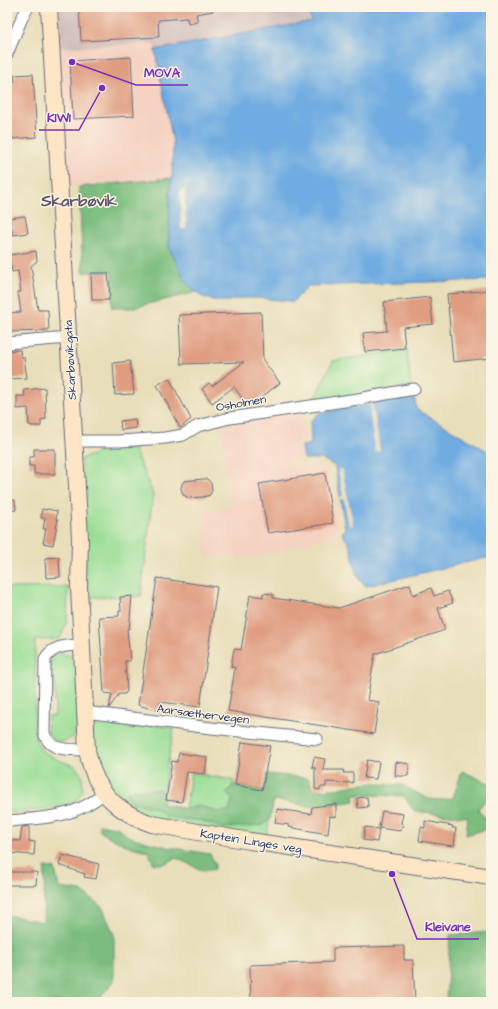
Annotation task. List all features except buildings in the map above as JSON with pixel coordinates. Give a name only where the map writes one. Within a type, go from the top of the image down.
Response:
[{"type":"main road","name":"Skarbøvikgata","points":[[50,7],[80,538],[79,588],[85,712]]},
{"type":"main road","name":"Kaptein Linges veg","points":[[85,712],[87,750],[94,775],[104,793],[116,806],[138,820],[164,827],[491,877]]},
{"type":"street","points":[[7,54],[28,7]]},
{"type":"street","points":[[7,343],[69,338]]},
{"type":"street","name":"Osholmen","points":[[74,442],[165,438],[183,434],[198,426],[230,418],[414,389]]},
{"type":"street","points":[[81,645],[59,647],[50,652],[46,659],[44,733],[48,741],[56,748],[87,750]]},
{"type":"street","name":"Aarsæthervegen","points":[[85,712],[224,730],[317,739]]},
{"type":"street","points":[[7,821],[65,815],[89,805],[104,793]]},
{"type":"shaded area","points":[[53,7],[306,7],[312,20],[155,50],[154,43],[55,48]]},
{"type":"shaded area","points":[[154,43],[173,143],[172,178],[62,188],[55,48]]},
{"type":"shaded area","points":[[301,411],[304,440],[278,450],[302,446],[304,459],[279,464],[299,466],[320,465],[329,468],[338,534],[252,558],[205,555],[204,511],[231,507],[221,425]]},
{"type":"green space","points":[[172,178],[170,187],[169,246],[191,287],[197,292],[131,308],[112,308],[112,272],[83,272],[79,187]]},
{"type":"green space","points":[[407,349],[411,386],[313,401],[333,361]]},
{"type":"green space","points":[[134,449],[153,494],[141,596],[92,597],[92,605],[85,605],[81,459],[100,452]]},
{"type":"green space","points":[[68,587],[67,621],[60,639],[35,640],[35,739],[42,751],[58,760],[75,766],[82,776],[83,790],[76,802],[57,808],[7,813],[7,588]]},
{"type":"green space","points":[[61,653],[70,656],[78,662],[78,732],[71,738],[62,742],[57,742],[50,737],[48,730],[48,716],[55,716],[55,679],[49,679],[49,672],[50,663],[53,657],[55,654]]},
{"type":"green space","points":[[91,718],[174,728],[161,804],[185,809],[191,773],[233,780],[233,785],[264,791],[273,800],[266,838],[140,816],[109,790],[91,751]]},
{"type":"green space","points":[[462,771],[491,784],[491,797],[488,797],[478,809],[488,821],[483,830],[466,835],[468,817],[414,811],[404,796],[354,795],[355,801],[314,807],[274,800],[270,819],[263,825],[223,828],[202,821],[166,817],[159,810],[149,806],[135,804],[126,796],[128,791],[132,790],[158,789],[164,793],[162,804],[185,809],[200,806],[218,812],[229,811],[232,799],[226,793],[233,785],[264,791],[267,774],[308,778],[314,790],[336,789],[354,785],[375,783],[402,785],[428,799],[441,800],[453,798]]},
{"type":"green space","points":[[100,824],[118,828],[128,836],[150,843],[210,854],[215,864],[215,869],[204,871],[176,858],[164,864],[154,864],[148,851],[117,841],[100,831]]},
{"type":"green space","points":[[45,867],[55,869],[59,888],[81,891],[102,907],[114,935],[114,981],[96,1002],[7,1002],[7,915],[43,922]]},
{"type":"green space","points":[[491,932],[491,1002],[446,1002],[450,935]]},
{"type":"water","points":[[306,7],[491,7],[491,280],[308,286],[292,303],[289,301],[258,298],[218,301],[202,297],[186,282],[169,247],[170,187],[172,178],[173,143],[155,50],[312,21]]},
{"type":"water","points":[[415,399],[416,409],[491,453],[491,558],[366,586],[360,581],[356,573],[350,545],[342,534],[345,528],[335,466],[322,459],[304,459],[302,446],[311,444],[310,422],[319,413],[394,400]]},
{"type":"pier","points":[[180,190],[185,190],[186,229],[181,229]]},
{"type":"pier","points":[[372,404],[380,451],[375,452],[370,414],[370,405]]},
{"type":"pier","points":[[338,469],[342,469],[353,525],[349,526],[344,499],[340,499],[340,497],[343,496]]},
{"type":"place","name":"MOVA","points":[[72,62]]},
{"type":"place","name":"KIWI","points":[[102,88]]},
{"type":"place","name":"Kleivane","points":[[392,874]]},
{"type":"district","name":"Skarbøvik","points":[[79,200]]}]
